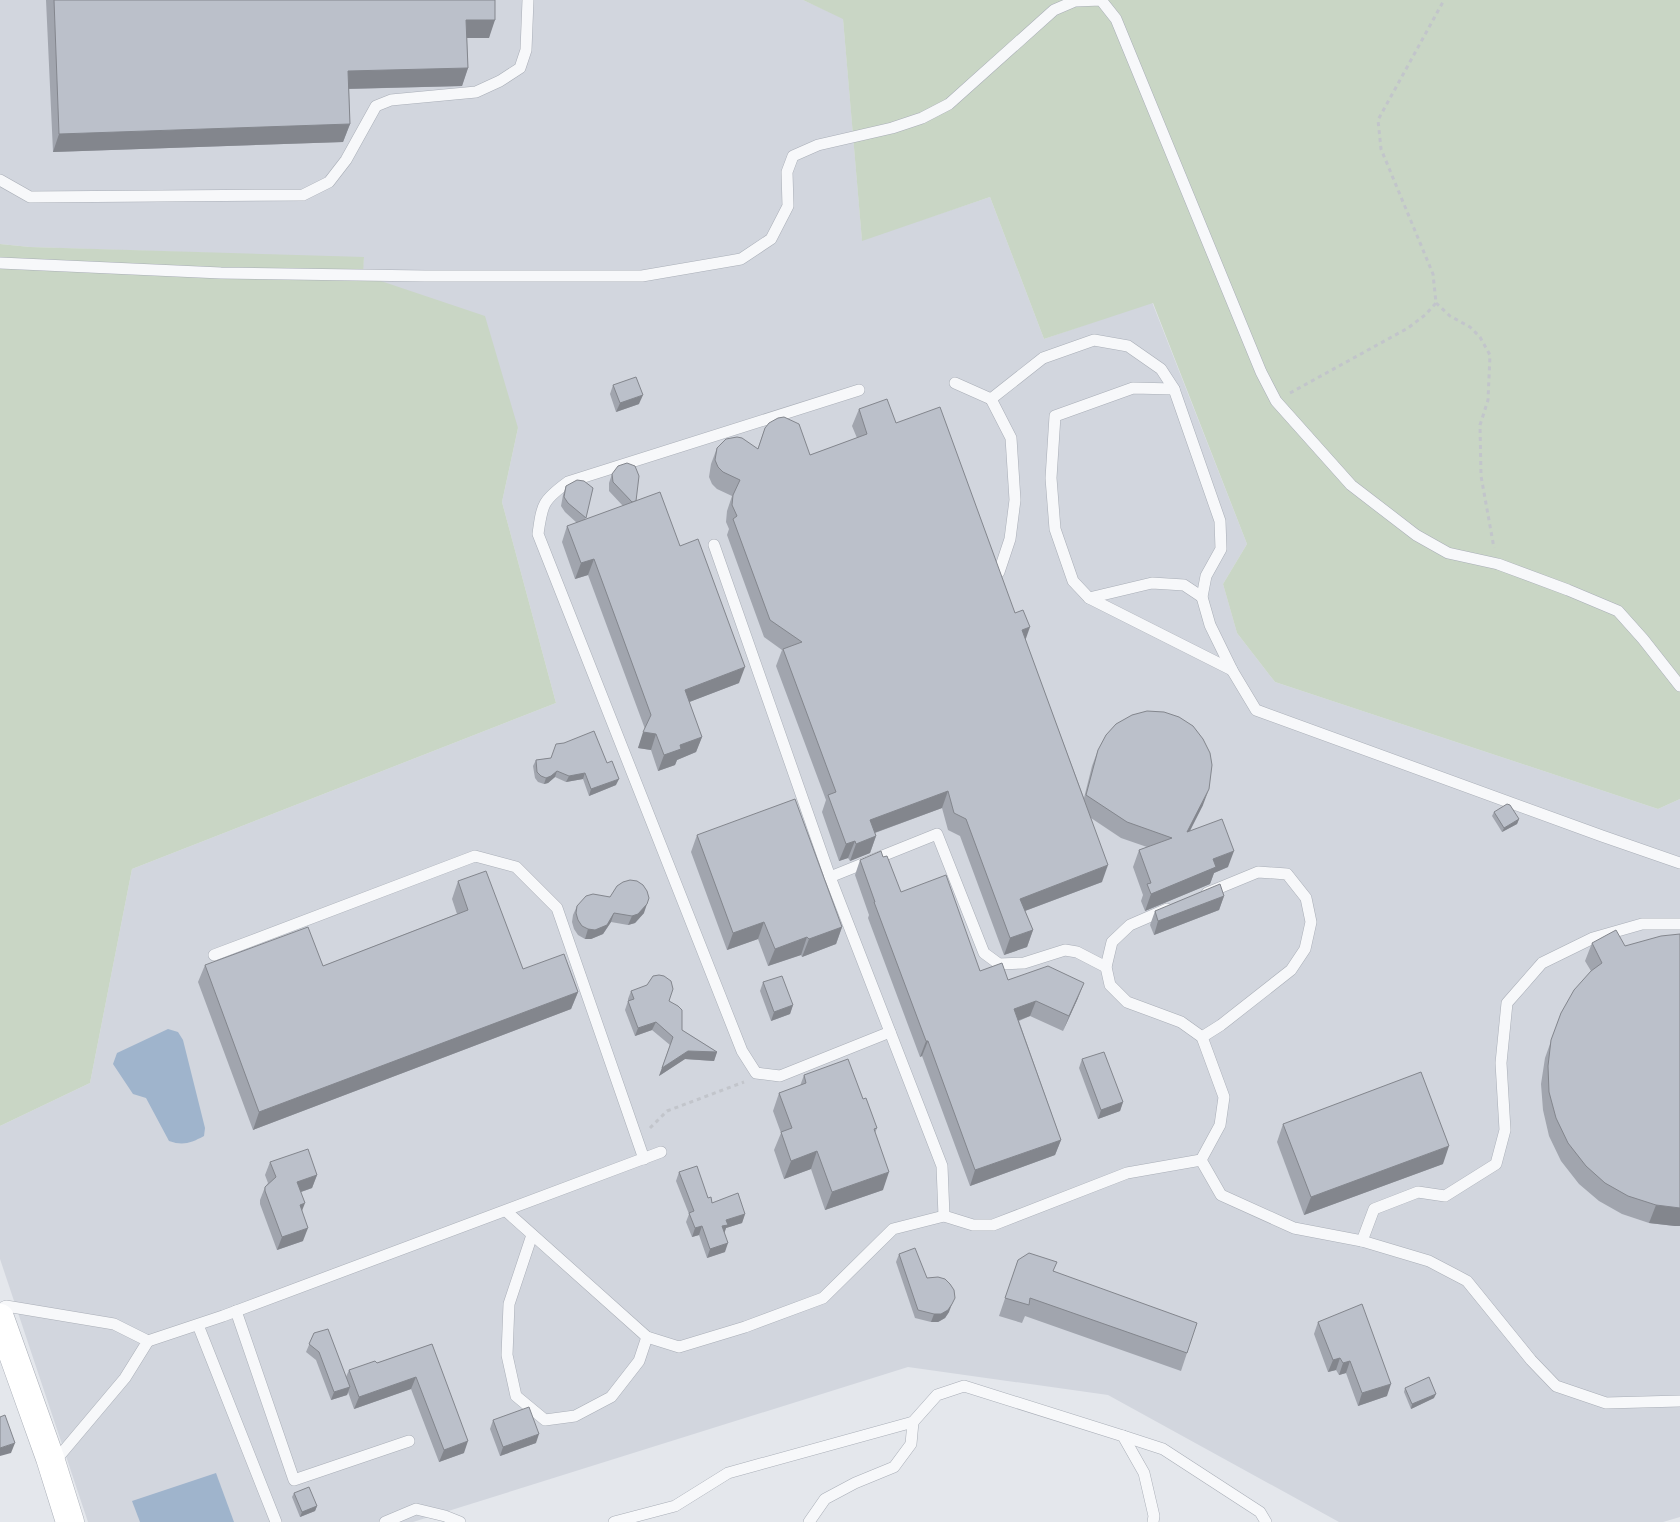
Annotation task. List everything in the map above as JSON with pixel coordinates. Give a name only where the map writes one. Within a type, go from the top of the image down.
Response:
[{"type":"street","points":[[0,1318],[50,1458],[70,1522]]},
{"type":"lane","points":[[0,180],[30,197],[303,195],[330,182],[346,160],[376,106],[391,100],[476,92],[500,81],[520,68],[526,50],[528,0]]},
{"type":"lane","points":[[0,263],[231,273],[425,276],[642,276],[742,259],[770,239],[788,206],[787,172],[793,156],[818,145],[892,128],[922,118],[949,104],[1054,10],[1075,1],[1100,0],[1116,20],[1261,372],[1276,401],[1351,485],[1416,535],[1448,553],[1498,564],[1618,611],[1680,686]]},
{"type":"lane","points":[[991,398],[1043,358],[1094,340],[1128,346],[1161,369],[1174,389],[1220,521],[1221,549],[1206,576],[1202,597],[1210,625],[1232,670],[1256,710],[1680,863]]},
{"type":"lane","points":[[955,383],[991,398],[1010,438],[1015,500],[1010,539],[999,572]]},
{"type":"lane","points":[[1174,389],[1134,388],[1055,416],[1051,478],[1055,529],[1073,581],[1089,598],[1232,670]]},
{"type":"lane","points":[[858,390],[568,482],[549,496],[541,513],[538,534],[742,1051],[756,1073],[780,1076],[890,1032]]},
{"type":"lane","points":[[714,545],[830,877],[942,1166],[944,1216]]},
{"type":"lane","points":[[1089,598],[1152,582],[1184,585],[1202,597]]},
{"type":"lane","points":[[830,877],[937,834],[984,953],[999,964],[1024,963],[1065,950],[1077,952],[1106,967]]},
{"type":"lane","points":[[214,954],[475,856],[516,868],[557,908],[644,1159]]},
{"type":"lane","points":[[1194,898],[1258,872],[1287,874],[1306,898],[1311,922],[1304,949],[1291,970],[1202,1038]]},
{"type":"lane","points":[[1175,906],[1130,925],[1112,942],[1106,967],[1110,986],[1127,1002],[1181,1022],[1202,1038],[1224,1097],[1220,1125],[1202,1160]]},
{"type":"lane","points":[[1362,1241],[1374,1210],[1418,1192],[1445,1196],[1496,1164],[1505,1130],[1501,1064],[1507,1003],[1542,963],[1593,938],[1642,924],[1680,924]]},
{"type":"lane","points":[[50,1458],[62,1454],[125,1378],[148,1341],[236,1311],[661,1152]]},
{"type":"lane","points":[[1202,1160],[1221,1195],[1294,1228],[1362,1241],[1429,1261],[1467,1281],[1531,1360],[1556,1386],[1606,1403],[1680,1401]]},
{"type":"lane","points":[[506,1210],[647,1337],[680,1347],[745,1327],[823,1298],[893,1229],[944,1216],[973,1225],[993,1225],[1127,1173],[1202,1160]]},
{"type":"lane","points":[[532,1235],[509,1304],[507,1356],[516,1396],[544,1420],[575,1416],[611,1397],[639,1362],[647,1337]]},
{"type":"lane","points":[[0,1309],[6,1306],[114,1324],[148,1341]]},
{"type":"lane","points":[[236,1311],[294,1480],[409,1441]]},
{"type":"lane","points":[[198,1325],[276,1522]]},
{"type":"lane","points":[[614,1522],[675,1506],[728,1473],[912,1422],[937,1395],[964,1386],[1164,1449],[1260,1512],[1266,1522]]},
{"type":"lane","points":[[809,1522],[825,1499],[856,1483],[894,1468],[911,1444],[912,1422]]},
{"type":"lane","points":[[1123,1436],[1144,1474],[1154,1516],[1153,1522]]},
{"type":"lane","points":[[385,1522],[416,1509],[445,1516],[460,1522]]},
{"type":"path","points":[[1444,0],[1378,120],[1380,149],[1433,274],[1436,303],[1450,316],[1470,327],[1480,337],[1490,355],[1488,400],[1480,425],[1481,476],[1498,564]]},
{"type":"path","points":[[1276,401],[1408,328],[1425,315],[1436,303]]},
{"type":"path","points":[[644,1159],[650,1128],[668,1111],[748,1081],[756,1073]]},
{"type":"shaded area","points":[[0,0],[803,0],[843,18],[862,240],[990,197],[1044,339],[1152,302],[1247,544],[1223,584],[1237,633],[1275,682],[1658,809],[1680,799],[1680,1517],[1663,1522],[1339,1522],[1108,1395],[908,1367],[413,1522],[88,1522],[0,1259],[0,1126],[90,1083],[132,869],[556,703],[502,502],[518,428],[362,275],[364,258],[30,247],[0,244]]},
{"type":"green space","points":[[803,0],[1680,0],[1680,799],[1658,809],[1275,682],[1237,633],[1223,584],[1247,544],[1153,303],[1044,339],[990,197],[862,241],[843,19]]},
{"type":"green space","points":[[0,244],[30,247],[364,257],[363,275],[485,316],[518,428],[502,502],[556,703],[132,869],[90,1083],[0,1126]]},
{"type":"water","points":[[168,1029],[178,1032],[183,1040],[205,1128],[204,1136],[187,1143],[169,1141],[146,1098],[133,1094],[113,1064],[117,1053]]},
{"type":"water","points":[[216,1473],[234,1522],[140,1522],[132,1501]]},
{"type":"building","points":[[54,0],[495,0],[495,20],[466,20],[468,68],[348,71],[350,124],[59,134]]},
{"type":"building","points":[[636,377],[643,395],[620,403],[613,385]]},
{"type":"building","points":[[887,399],[896,423],[940,407],[1015,613],[1023,610],[1030,627],[1022,630],[1108,865],[1020,899],[1033,930],[1010,938],[966,819],[954,813],[948,791],[870,820],[876,836],[856,844],[855,841],[846,844],[828,795],[836,792],[783,649],[802,642],[770,620],[733,519],[737,516],[732,505],[733,495],[740,480],[723,472],[715,460],[717,448],[726,439],[742,438],[758,449],[765,428],[769,423],[784,417],[799,424],[810,455],[867,434],[859,409]]},
{"type":"building","points":[[627,463],[635,466],[639,476],[636,501],[632,502],[613,482],[612,474],[618,466]]},
{"type":"building","points":[[577,480],[584,481],[593,488],[586,518],[568,503],[564,497],[566,486]]},
{"type":"building","points":[[660,492],[680,546],[698,539],[745,667],[685,690],[702,737],[680,745],[681,749],[664,755],[656,734],[643,732],[651,715],[594,559],[581,563],[567,526]]},
{"type":"building","points":[[1147,711],[1164,712],[1179,717],[1193,726],[1203,739],[1210,753],[1212,765],[1209,789],[1187,832],[1222,819],[1234,851],[1213,859],[1216,867],[1151,894],[1147,884],[1151,883],[1139,850],[1172,838],[1127,822],[1086,795],[1098,750],[1106,735],[1116,724],[1132,715]]},
{"type":"building","points":[[594,731],[607,763],[612,761],[619,779],[591,789],[585,773],[569,776],[557,771],[546,778],[537,772],[536,760],[551,758],[556,744],[564,743]]},
{"type":"building","points":[[795,799],[842,927],[775,949],[764,922],[733,933],[697,835]]},
{"type":"building","points":[[1507,804],[1510,805],[1519,819],[1504,828],[1494,812]]},
{"type":"building","points":[[881,851],[883,857],[887,856],[901,892],[946,875],[980,971],[1002,963],[1008,980],[1048,966],[1084,983],[1069,1016],[1036,1001],[1014,1009],[1061,1140],[975,1170],[860,860]]},
{"type":"building","points":[[486,871],[523,969],[564,954],[578,992],[259,1112],[205,965],[308,927],[323,966],[468,910],[458,881]]},
{"type":"building","points":[[630,880],[637,881],[643,885],[649,898],[647,904],[638,914],[632,916],[614,913],[607,925],[595,930],[582,926],[576,913],[577,906],[586,896],[593,894],[610,897],[617,886]]},
{"type":"building","points":[[1220,884],[1224,896],[1158,921],[1155,911]]},
{"type":"building","points":[[1616,930],[1625,946],[1661,936],[1680,934],[1680,1208],[1656,1205],[1628,1196],[1605,1183],[1586,1166],[1568,1143],[1556,1118],[1549,1092],[1548,1066],[1551,1040],[1561,1013],[1574,990],[1591,971],[1602,963],[1592,943]]},
{"type":"building","points":[[659,975],[671,981],[673,989],[669,1001],[682,1010],[682,1030],[717,1052],[688,1051],[662,1068],[673,1037],[656,1022],[638,1028],[628,1001],[634,999],[631,991],[647,985],[653,976]]},
{"type":"building","points":[[782,976],[793,1005],[774,1012],[763,982]]},
{"type":"building","points":[[1104,1052],[1123,1102],[1101,1110],[1082,1059]]},
{"type":"building","points":[[848,1059],[863,1099],[866,1098],[877,1128],[874,1129],[889,1172],[832,1192],[817,1151],[791,1161],[781,1132],[792,1128],[779,1093],[806,1083],[804,1075]]},
{"type":"building","points":[[1421,1072],[1449,1146],[1311,1197],[1283,1124]]},
{"type":"building","points":[[308,1149],[317,1175],[297,1182],[305,1203],[300,1205],[308,1228],[282,1237],[265,1191],[265,1187],[276,1177],[270,1162]]},
{"type":"building","points":[[697,1166],[708,1198],[711,1197],[712,1203],[738,1193],[745,1214],[726,1220],[728,1225],[722,1226],[728,1243],[710,1249],[702,1226],[695,1228],[689,1213],[694,1211],[679,1172]]},
{"type":"building","points":[[915,1248],[927,1278],[938,1277],[945,1279],[954,1290],[955,1298],[952,1304],[948,1310],[941,1314],[918,1310],[899,1254]]},
{"type":"building","points":[[1029,1253],[1057,1262],[1053,1271],[1197,1323],[1187,1353],[1030,1298],[1029,1305],[1005,1298],[1018,1260]]},
{"type":"building","points":[[1362,1304],[1391,1384],[1362,1393],[1350,1361],[1343,1363],[1340,1358],[1333,1360],[1318,1322]]},
{"type":"building","points":[[328,1329],[350,1387],[334,1392],[319,1352],[309,1344],[314,1333]]},
{"type":"building","points":[[432,1344],[468,1441],[444,1450],[416,1377],[359,1397],[349,1370],[375,1361],[377,1363]]},
{"type":"building","points":[[1429,1377],[1436,1394],[1412,1404],[1405,1388]]},
{"type":"building","points":[[529,1407],[539,1434],[503,1447],[493,1420]]},
{"type":"building","points":[[5,1415],[15,1443],[0,1448],[0,1417]]},
{"type":"building","points":[[309,1487],[317,1506],[302,1512],[294,1493]]}]
